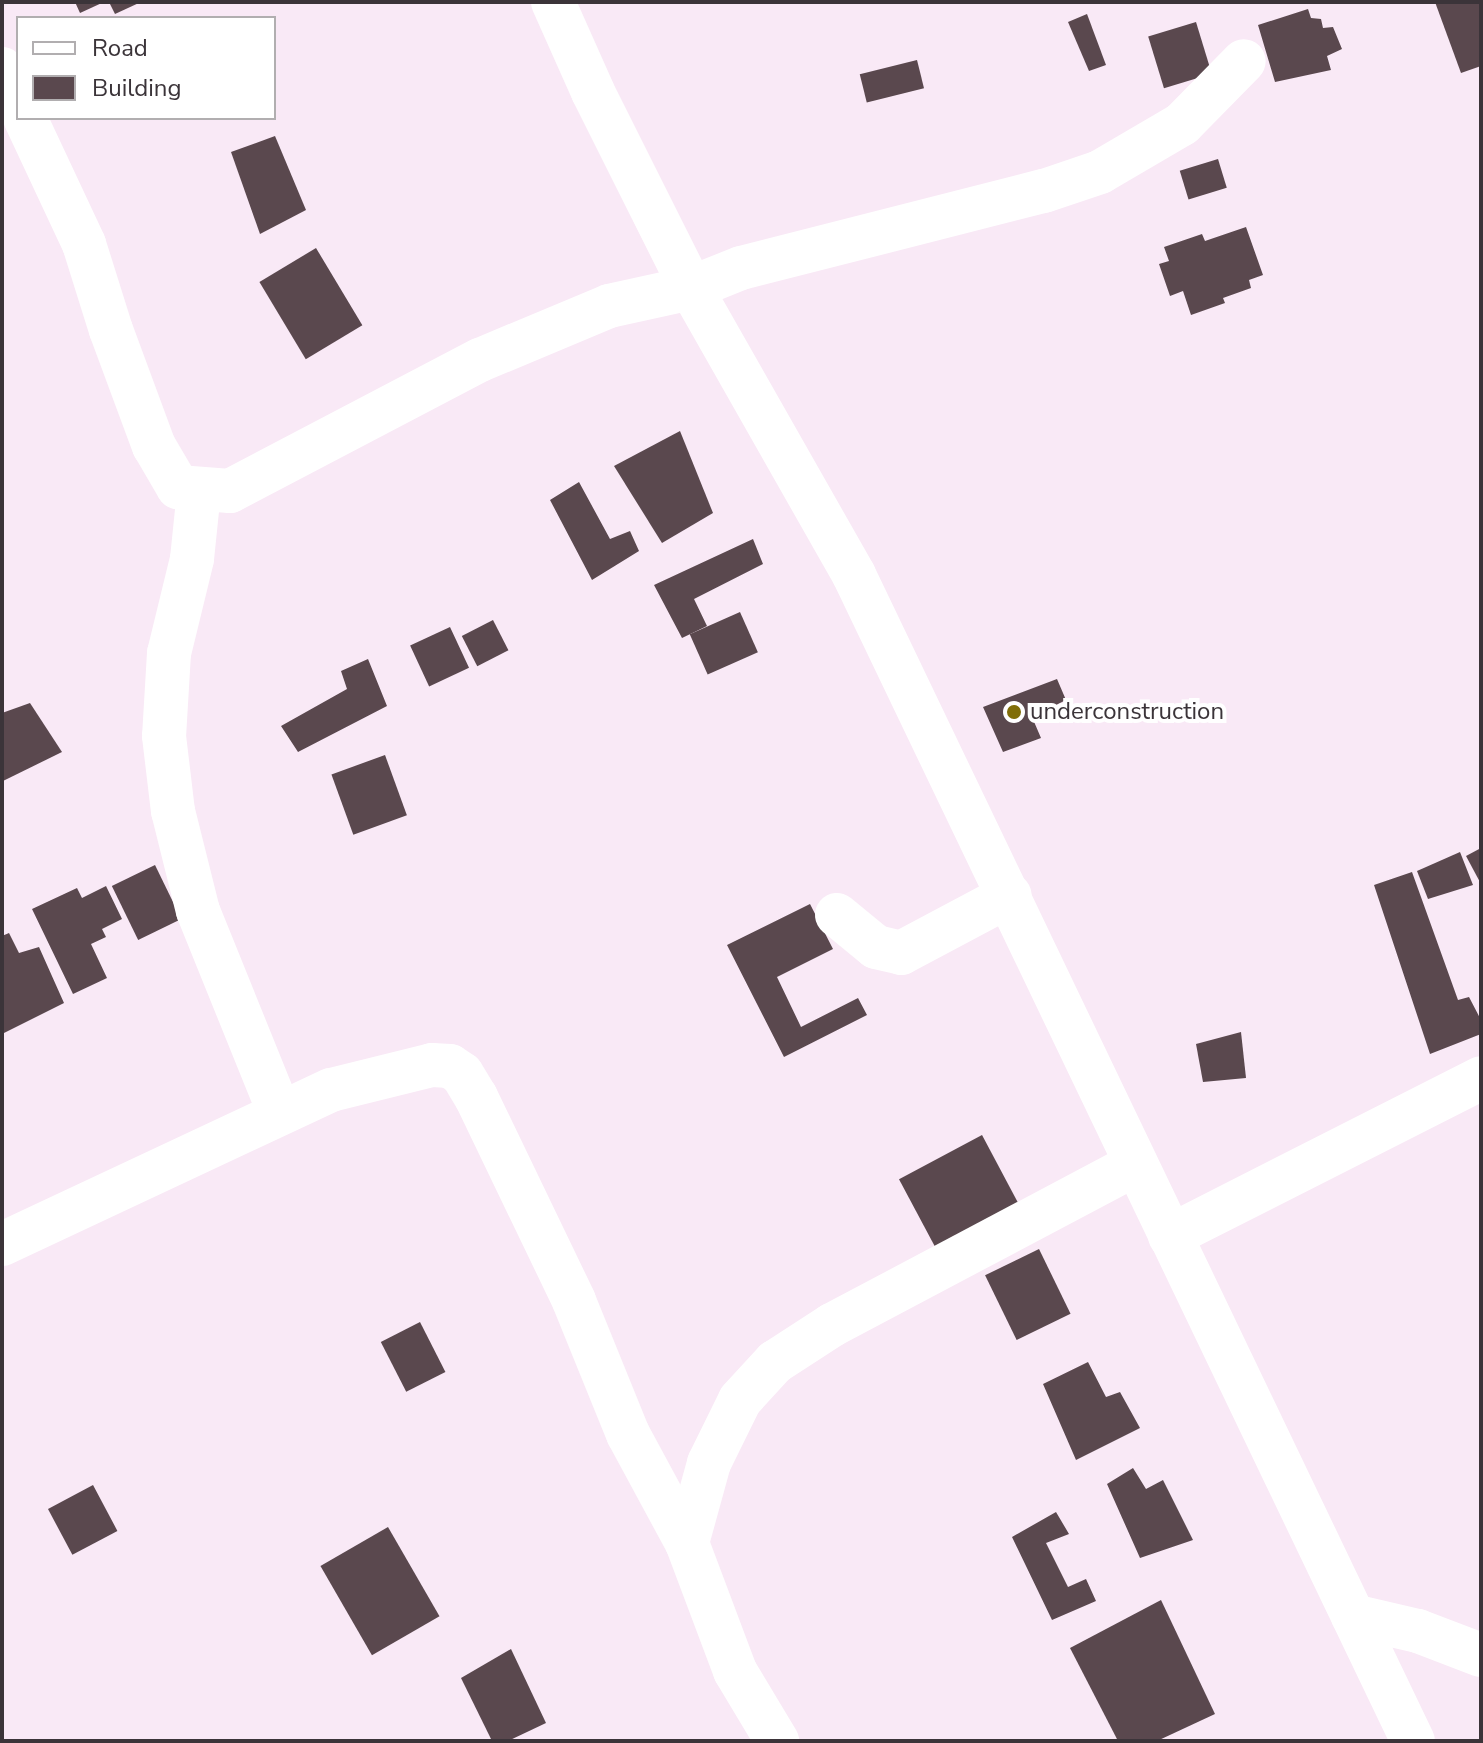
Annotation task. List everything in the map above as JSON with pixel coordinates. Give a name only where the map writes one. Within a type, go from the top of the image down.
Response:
[{"type":"street","points":[[553,2],[691,288],[854,575],[1353,1616],[1403,1735]]},
{"type":"street","points":[[26,120],[84,244],[111,330],[154,446],[178,487],[230,491],[545,330],[609,306],[691,288],[741,268],[1044,191],[1100,172],[1182,124],[1244,61]]},
{"type":"street","points":[[2,69],[16,99]]},
{"type":"street","points":[[199,491],[192,559],[169,653],[164,736],[173,811],[198,911],[279,1111]]},
{"type":"street","points":[[837,915],[876,947],[901,953],[1010,895]]},
{"type":"street","points":[[2,1244],[279,1111],[331,1090],[432,1065],[450,1066],[462,1074],[476,1097],[574,1301],[628,1434],[687,1543],[735,1671],[777,1741]]},
{"type":"street","points":[[1170,1236],[1481,1078]]},
{"type":"street","points":[[687,1543],[715,1450],[740,1400],[775,1362],[832,1325],[1136,1164]]},
{"type":"street","points":[[1353,1616],[1418,1631],[1481,1655]]},
{"type":"building","points":[[75,2],[104,2],[80,13]]},
{"type":"building","points":[[109,2],[141,2],[115,14]]},
{"type":"building","points":[[1435,2],[1481,2],[1481,66],[1461,73]]},
{"type":"building","points":[[1308,9],[1311,18],[1321,19],[1323,28],[1333,27],[1342,49],[1327,56],[1331,70],[1275,82],[1258,25]]},
{"type":"building","points":[[1087,14],[1106,65],[1089,71],[1068,22]]},
{"type":"building","points":[[1196,22],[1212,74],[1164,88],[1148,37]]},
{"type":"building","points":[[917,60],[924,88],[867,102],[860,74]]},
{"type":"building","points":[[275,136],[306,210],[260,234],[231,152]]},
{"type":"building","points":[[1218,159],[1227,188],[1189,199],[1180,171]]},
{"type":"building","points":[[1246,227],[1263,275],[1249,280],[1251,288],[1223,298],[1225,303],[1191,315],[1183,291],[1170,296],[1159,264],[1169,261],[1164,247],[1202,234],[1205,241]]},
{"type":"building","points":[[316,248],[362,325],[306,359],[259,282]]},
{"type":"building","points":[[680,431],[713,513],[662,543],[614,466]]},
{"type":"building","points":[[579,482],[610,539],[630,531],[639,551],[592,580],[550,500]]},
{"type":"building","points":[[753,539],[763,564],[694,599],[707,626],[682,638],[654,585]]},
{"type":"building","points":[[740,612],[758,652],[708,675],[690,634]]},
{"type":"building","points":[[493,620],[508,650],[477,666],[462,636]]},
{"type":"building","points":[[450,627],[469,668],[429,686],[410,646]]},
{"type":"building","points":[[368,659],[387,706],[298,752],[281,726],[347,689],[341,671]]},
{"type":"building","name":"underconstruction","points":[[1057,679],[1066,700],[1032,717],[1041,738],[1003,752],[983,707]]},
{"type":"building","points":[[30,703],[62,752],[3,781],[2,713]]},
{"type":"building","points":[[385,755],[407,815],[353,835],[331,774]]},
{"type":"building","points":[[1481,848],[1481,884],[1466,856]]},
{"type":"building","points":[[1460,852],[1473,885],[1428,899],[1417,871]]},
{"type":"building","points":[[155,865],[181,919],[138,940],[112,886]]},
{"type":"building","points":[[1412,872],[1458,1000],[1469,997],[1481,1020],[1481,1034],[1430,1054],[1374,885]]},
{"type":"building","points":[[106,886],[122,919],[102,929],[106,937],[91,944],[107,978],[73,994],[32,909],[77,888],[82,898]]},
{"type":"building","points":[[810,904],[833,949],[777,977],[801,1027],[858,998],[867,1015],[784,1057],[727,945]]},
{"type":"building","points":[[9,933],[19,953],[39,947],[64,1003],[2,1034],[2,936]]},
{"type":"building","points":[[1241,1032],[1246,1078],[1203,1082],[1196,1044]]},
{"type":"building","points":[[982,1135],[1018,1203],[935,1247],[899,1179]]},
{"type":"building","points":[[1039,1249],[1071,1314],[1017,1340],[985,1275]]},
{"type":"building","points":[[420,1322],[445,1372],[406,1392],[381,1342]]},
{"type":"building","points":[[1088,1362],[1106,1397],[1120,1392],[1140,1428],[1076,1460],[1043,1384]]},
{"type":"building","points":[[1133,1468],[1146,1489],[1163,1480],[1193,1540],[1140,1558],[1107,1484]]},
{"type":"building","points":[[93,1485],[117,1531],[72,1555],[48,1509]]},
{"type":"building","points":[[1056,1512],[1069,1534],[1046,1543],[1068,1587],[1086,1579],[1096,1601],[1052,1620],[1012,1537]]},
{"type":"building","points":[[388,1527],[440,1616],[372,1655],[320,1566]]},
{"type":"building","points":[[1161,1600],[1215,1714],[1157,1741],[1118,1741],[1070,1648]]},
{"type":"building","points":[[511,1649],[546,1723],[508,1741],[492,1741],[461,1678]]},
{"type":"place","name":"underconstruction","points":[[1014,712]]}]
